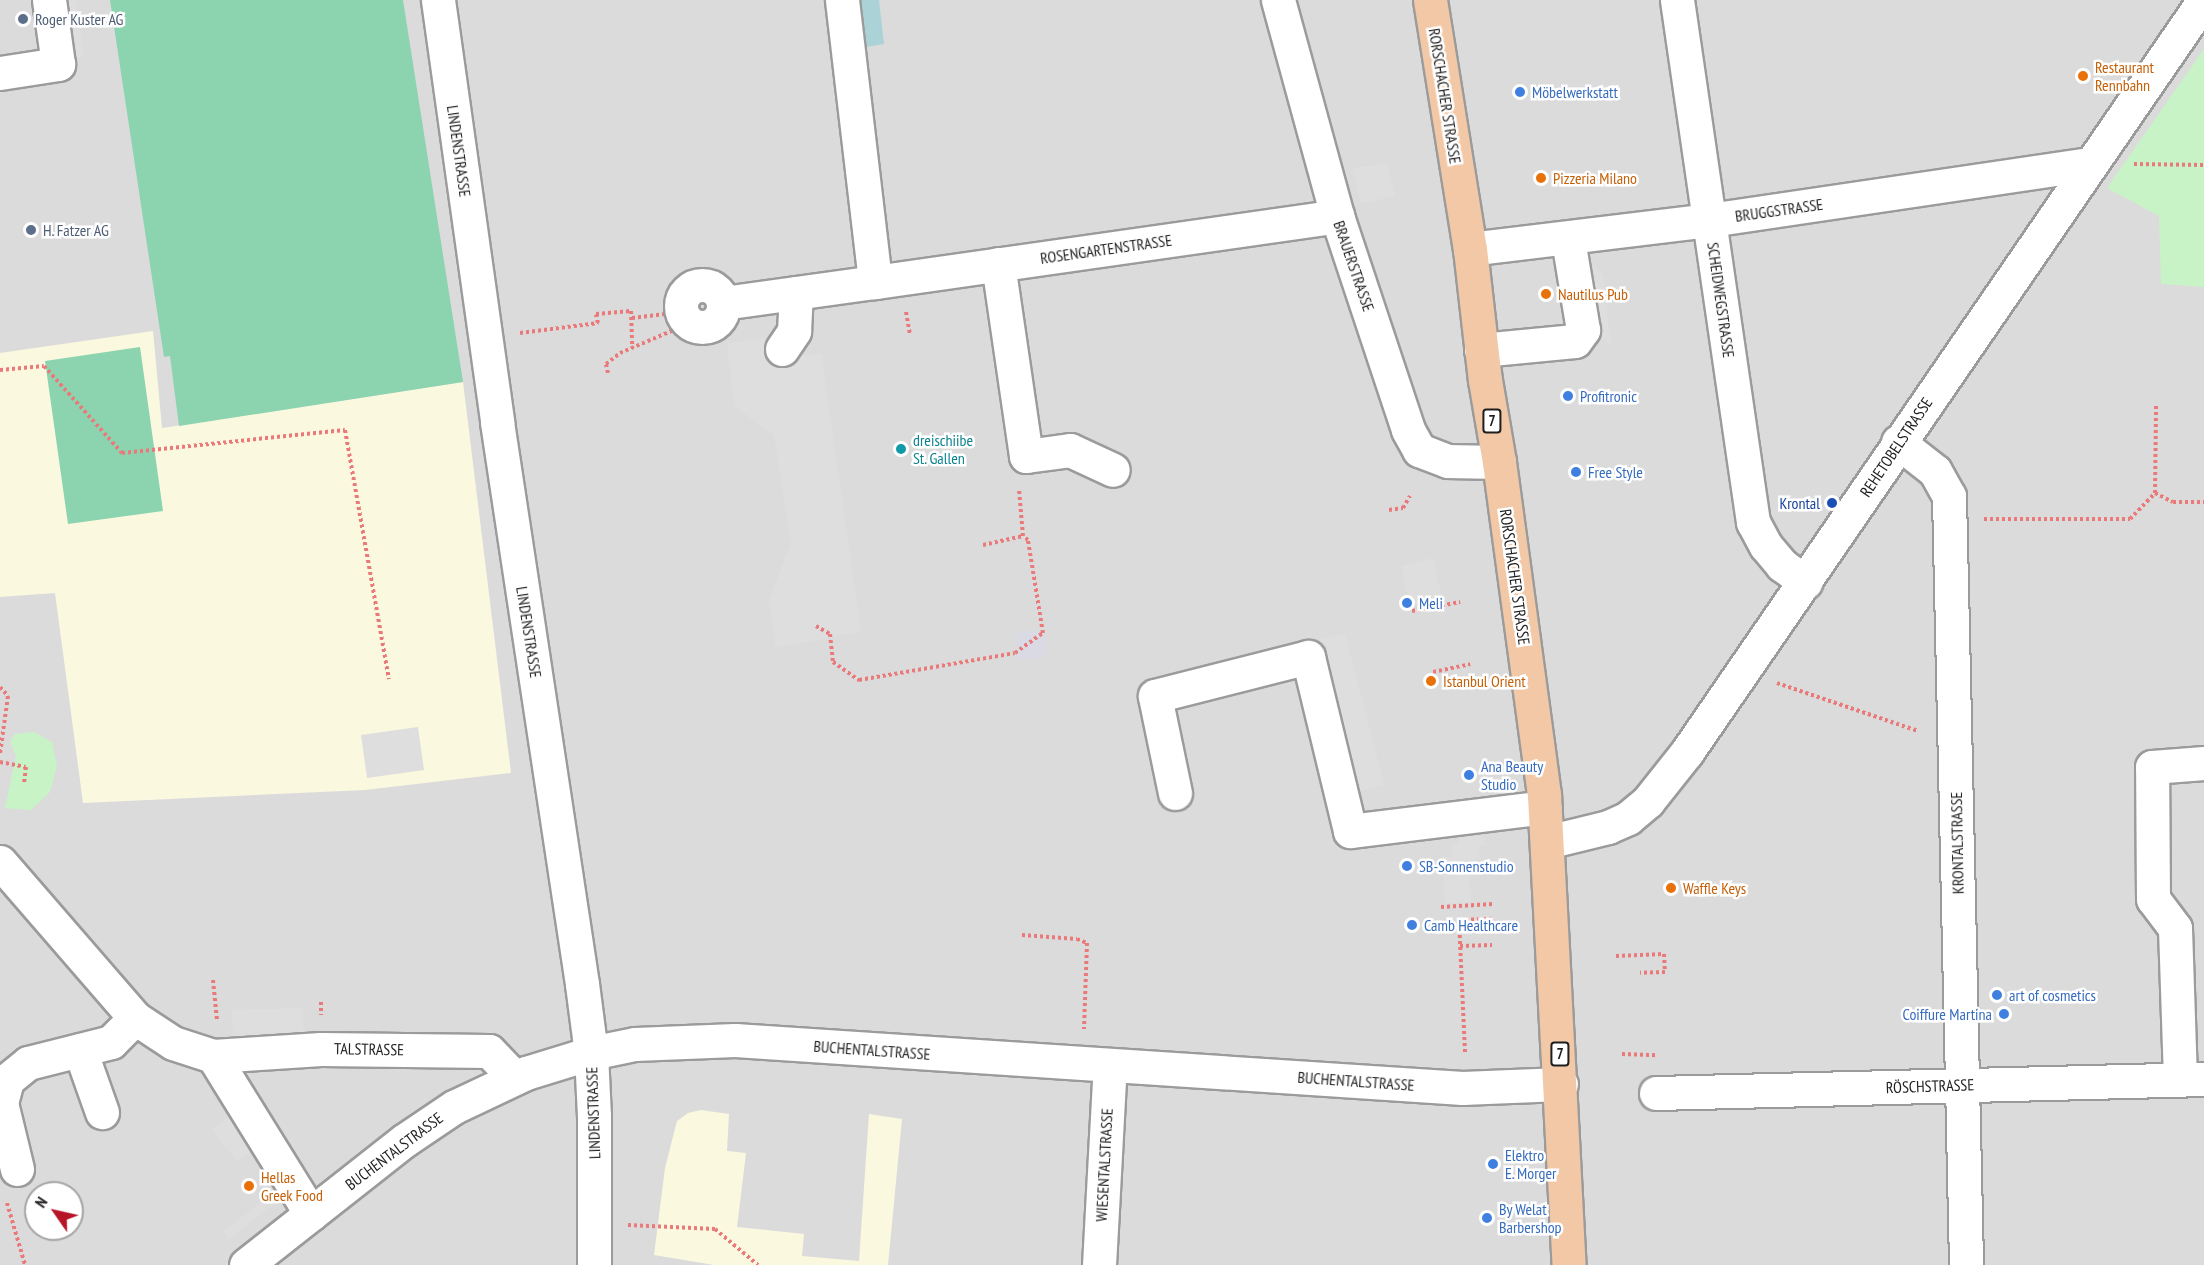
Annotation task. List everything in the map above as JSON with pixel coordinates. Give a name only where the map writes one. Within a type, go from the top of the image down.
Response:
[{"type":"main road","name":"RORSCHACHER STRASSE","points":[[1430,0],[1470,249],[1481,350],[1499,462],[1545,807],[1569,1265]]},
{"type":"street","points":[[0,73],[58,64],[49,0]]},
{"type":"street","name":"LINDENSTRASSE","points":[[438,0],[591,1053],[595,1146],[594,1265]]},
{"type":"street","points":[[842,0],[875,282]]},
{"type":"street","name":"BRAUERSTRASSE","points":[[1278,0],[1337,216],[1408,430],[1419,450],[1448,461],[1499,462]]},
{"type":"street","name":"SCHEIDWEGSTRASSE","points":[[1677,0],[1753,522],[1766,546],[1782,565],[1804,582]]},
{"type":"street","name":"REHETOBELSTRASSE","points":[[1547,842],[1608,827],[1628,818],[1648,801],[1687,752],[2088,164],[2204,0]]},
{"type":"street","name":"BRUGGSTRASSE","points":[[1470,249],[1568,239],[1710,220],[2088,164]]},
{"type":"street","name":"ROSENGARTENSTRASSE","points":[[678,317],[682,298],[691,288],[698,285],[711,286],[721,296],[723,303],[1337,216]]},
{"type":"street","points":[[1481,350],[1575,341],[1583,330],[1568,239]]},
{"type":"street","points":[[998,264],[1026,456],[1070,450],[1113,470]]},
{"type":"street","points":[[782,349],[795,331],[796,293]]},
{"type":"street","name":"KRONTALSTRASSE","points":[[1898,442],[1935,471],[1949,496],[1951,519],[1966,1265]]},
{"type":"street","points":[[1175,793],[1155,696],[1308,657],[1350,831],[1545,807]]},
{"type":"street","points":[[2192,1079],[2175,928],[2152,899],[2152,767],[2204,763]]},
{"type":"street","name":"TALSTRASSE","points":[[0,862],[135,1018],[173,1042],[213,1056],[321,1049],[489,1051],[514,1077]]},
{"type":"street","points":[[17,1177],[1,1103],[7,1080],[28,1063],[111,1042],[135,1018]]},
{"type":"street","name":"BUCHENTALSTRASSE","points":[[246,1265],[405,1140],[454,1107],[514,1077],[591,1053],[635,1044],[735,1040],[1462,1088],[1561,1084]]},
{"type":"street","points":[[80,1050],[102,1112]]},
{"type":"street","points":[[213,1056],[311,1214]]},
{"type":"street","name":"WIESENTALSTRASSE","points":[[1099,1265],[1110,1065]]},
{"type":"street","name":"RÖSCHSTRASSE","points":[[1656,1094],[2192,1079]]},
{"type":"path","points":[[2129,164],[2204,165]]},
{"type":"path","points":[[518,333],[598,323],[596,314],[631,311],[632,348]]},
{"type":"path","points":[[632,318],[678,317]]},
{"type":"path","points":[[608,373],[606,364],[678,317]]},
{"type":"path","points":[[908,318],[910,334]]},
{"type":"path","points":[[0,370],[44,366],[122,453],[345,430],[389,679]]},
{"type":"path","points":[[1951,519],[2130,519],[2155,493],[2156,405]]},
{"type":"path","points":[[816,626],[830,634],[833,662],[859,680],[1015,653],[1043,633],[1028,540],[1023,536],[1018,479]]},
{"type":"path","points":[[2155,493],[2174,502],[2204,502]]},
{"type":"path","points":[[1389,510],[1403,508],[1410,496]]},
{"type":"path","points":[[983,545],[1023,536]]},
{"type":"path","points":[[1412,611],[1460,602]]},
{"type":"path","points":[[1432,672],[1470,664]]},
{"type":"path","points":[[1769,681],[1922,733]]},
{"type":"path","points":[[0,687],[8,696],[0,754]]},
{"type":"path","points":[[0,762],[26,767],[24,784]]},
{"type":"path","points":[[1441,907],[1493,904]]},
{"type":"path","points":[[1465,1057],[1459,920],[1494,919]]},
{"type":"path","points":[[1022,935],[1077,939],[1087,943],[1083,1040]]},
{"type":"path","points":[[1460,946],[1492,945]]},
{"type":"path","points":[[1616,957],[1664,954],[1665,972],[1640,973]]},
{"type":"path","points":[[17,1177],[25,1265]]},
{"type":"path","points":[[626,1225],[715,1229],[758,1265]]},
{"type":"shaded area","points":[[0,0],[2204,0],[2204,1265],[0,1265]]},
{"type":"shaded area","points":[[57,0],[76,0],[83,54],[67,71]]},
{"type":"shaded area","points":[[1387,162],[1395,196],[1361,204],[1353,169]]},
{"type":"shaded area","points":[[1589,262],[1603,275],[1611,346],[1590,327],[1581,263]]},
{"type":"shaded area","points":[[153,331],[162,428],[463,382],[511,773],[365,790],[83,803],[55,593],[0,597],[0,353]]},
{"type":"shaded area","points":[[768,338],[792,357],[821,353],[861,632],[776,648],[769,601],[791,542],[774,435],[734,406],[727,343]]},
{"type":"shaded area","points":[[1433,558],[1442,599],[1410,606],[1401,566]]},
{"type":"shaded area","points":[[1045,630],[1047,657],[1017,660],[1015,633]]},
{"type":"shaded area","points":[[1345,633],[1384,785],[1357,791],[1319,640]]},
{"type":"shaded area","points":[[418,727],[424,770],[367,778],[361,735]]},
{"type":"shaded area","points":[[1484,832],[1485,845],[1479,846],[1480,859],[1468,860],[1471,902],[1445,903],[1442,857],[1452,857],[1451,844],[1459,844],[1458,834]]},
{"type":"shaded area","points":[[303,1008],[304,1037],[233,1039],[232,1010]]},
{"type":"shaded area","points":[[701,1110],[729,1114],[727,1151],[746,1153],[737,1227],[804,1234],[802,1256],[859,1261],[869,1114],[902,1119],[888,1265],[714,1265],[654,1255],[665,1168],[677,1121],[688,1113]]},
{"type":"shaded area","points":[[234,1112],[256,1148],[237,1162],[212,1129]]},
{"type":"shaded area","points":[[270,1195],[275,1203],[229,1239],[224,1231]]},
{"type":"green space","points":[[110,0],[403,0],[463,382],[179,426],[170,356],[164,357]]},
{"type":"green space","points":[[2204,49],[2204,287],[2161,284],[2159,216],[2107,188]]},
{"type":"green space","points":[[140,347],[163,511],[68,524],[45,361]]},
{"type":"green space","points":[[34,732],[52,742],[57,766],[50,792],[31,810],[5,808],[16,756],[10,742],[15,734]]},
{"type":"water","points":[[854,0],[879,0],[884,44],[860,48]]},
{"type":"place","name":"Roger Kuster AG","points":[[23,19]]},
{"type":"place","name":"Restaurant Rennbahn","points":[[2083,76]]},
{"type":"place","name":"Möbelwerkstatt","points":[[1520,92]]},
{"type":"place","name":"Pizzeria Milano","points":[[1541,178]]},
{"type":"place","name":"H. Fatzer AG","points":[[31,230]]},
{"type":"place","name":"Nautilus Pub","points":[[1546,294]]},
{"type":"place","name":"Profitronic","points":[[1568,396]]},
{"type":"place","name":"dreischiibe St. Gallen","points":[[901,449]]},
{"type":"place","name":"Free Style","points":[[1576,472]]},
{"type":"place","name":"Krontal","points":[[1832,503]]},
{"type":"place","name":"Meli","points":[[1407,603]]},
{"type":"place","name":"Istanbul Orient","points":[[1431,681]]},
{"type":"place","name":"Ana Beauty Studio","points":[[1469,775]]},
{"type":"place","name":"SB-Sonnenstudio","points":[[1407,866]]},
{"type":"place","name":"Waffle Keys","points":[[1671,888]]},
{"type":"place","name":"Camb Healthcare","points":[[1412,925]]},
{"type":"place","name":"art of cosmetics","points":[[1997,995]]},
{"type":"place","name":"Coiffure Martina","points":[[2004,1014]]},
{"type":"place","name":"Elektro E. Morger","points":[[1493,1164]]},
{"type":"place","name":"Hellas Greek Food","points":[[249,1186]]},
{"type":"place","name":"By Welat Barbershop","points":[[1487,1218]]}]
